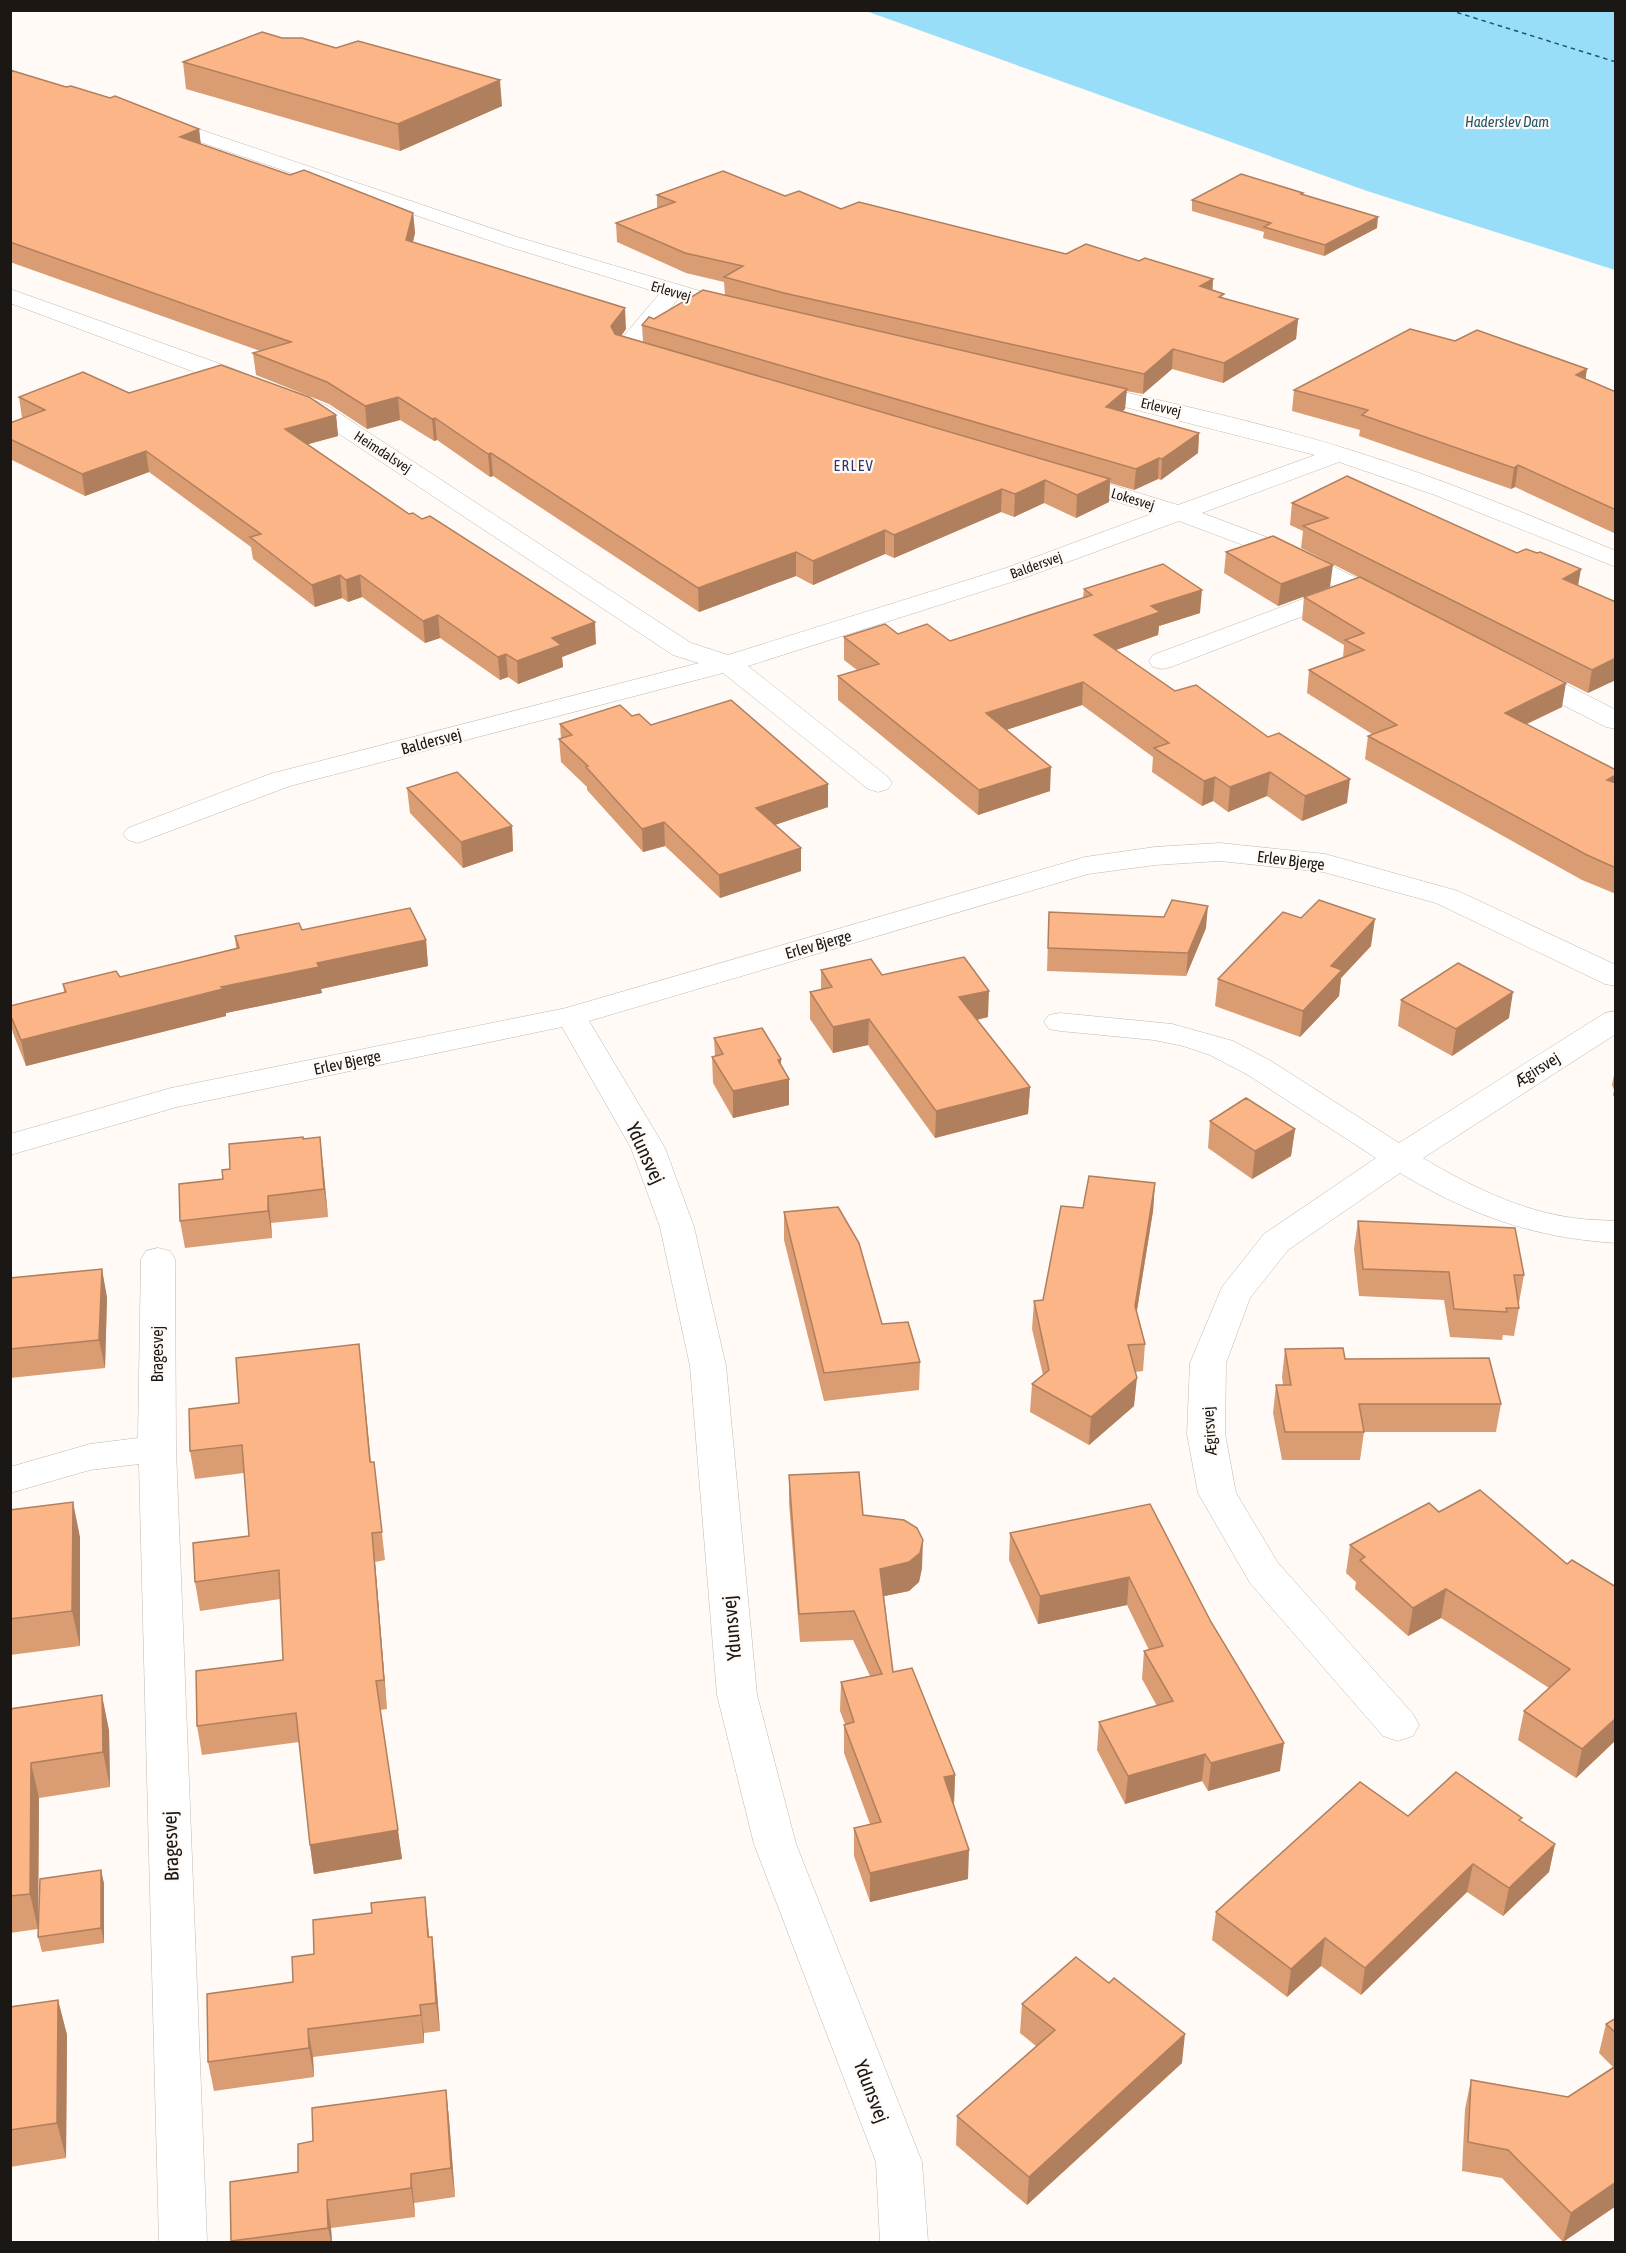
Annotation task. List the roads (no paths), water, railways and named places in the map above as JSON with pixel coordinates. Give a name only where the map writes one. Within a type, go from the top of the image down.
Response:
[{"type":"street","name":"Erlevvej","points":[[134,113],[510,241],[672,292],[758,315]]},
{"type":"street","points":[[672,292],[625,349],[682,365]]},
{"type":"street","name":"Heimdalsvej","points":[[10,295],[320,411],[682,649],[728,663]]},
{"type":"street","name":"Erlevvej","points":[[1055,383],[1210,418],[1339,454],[1477,502],[1616,560]]},
{"type":"street","name":"Baldersvej","points":[[138,834],[280,780],[728,663],[1015,573],[1339,454]]},
{"type":"street","name":"Lokesvej","points":[[1044,472],[1179,513],[1284,552],[1410,614]]},
{"type":"street","points":[[1162,661],[1358,588]]},
{"type":"street","points":[[1502,662],[1616,721]]},
{"type":"street","points":[[728,663],[878,783]]},
{"type":"street","name":"Erlev Bjerge","points":[[10,1145],[171,1098],[571,1016],[1085,866],[1155,856],[1220,852],[1325,863],[1447,897],[1616,977]]},
{"type":"street","name":"Ydunsvej","points":[[571,1016],[648,1148],[677,1227],[708,1366],[737,1695],[775,1844],[899,2162],[904,2242]]},
{"type":"street","name":"Ægirsvej","points":[[1398,1725],[1264,1573],[1217,1493],[1206,1434],[1208,1363],[1234,1295],[1276,1242],[1399,1158],[1616,1020]]},
{"type":"street","points":[[1060,1022],[1157,1032],[1209,1043],[1251,1063],[1399,1158],[1484,1204],[1538,1222],[1616,1232]]},
{"type":"street","name":"Bragesvej","points":[[158,1259],[157,1449],[183,2242]]},
{"type":"street","points":[[10,1480],[90,1457],[157,1449]]},
{"type":"water","name":"Haderslev Dam","points":[[866,11],[1615,11],[1615,270],[1367,191]]},
{"type":"district","name":"ERLEV","points":[[854,465]]}]
